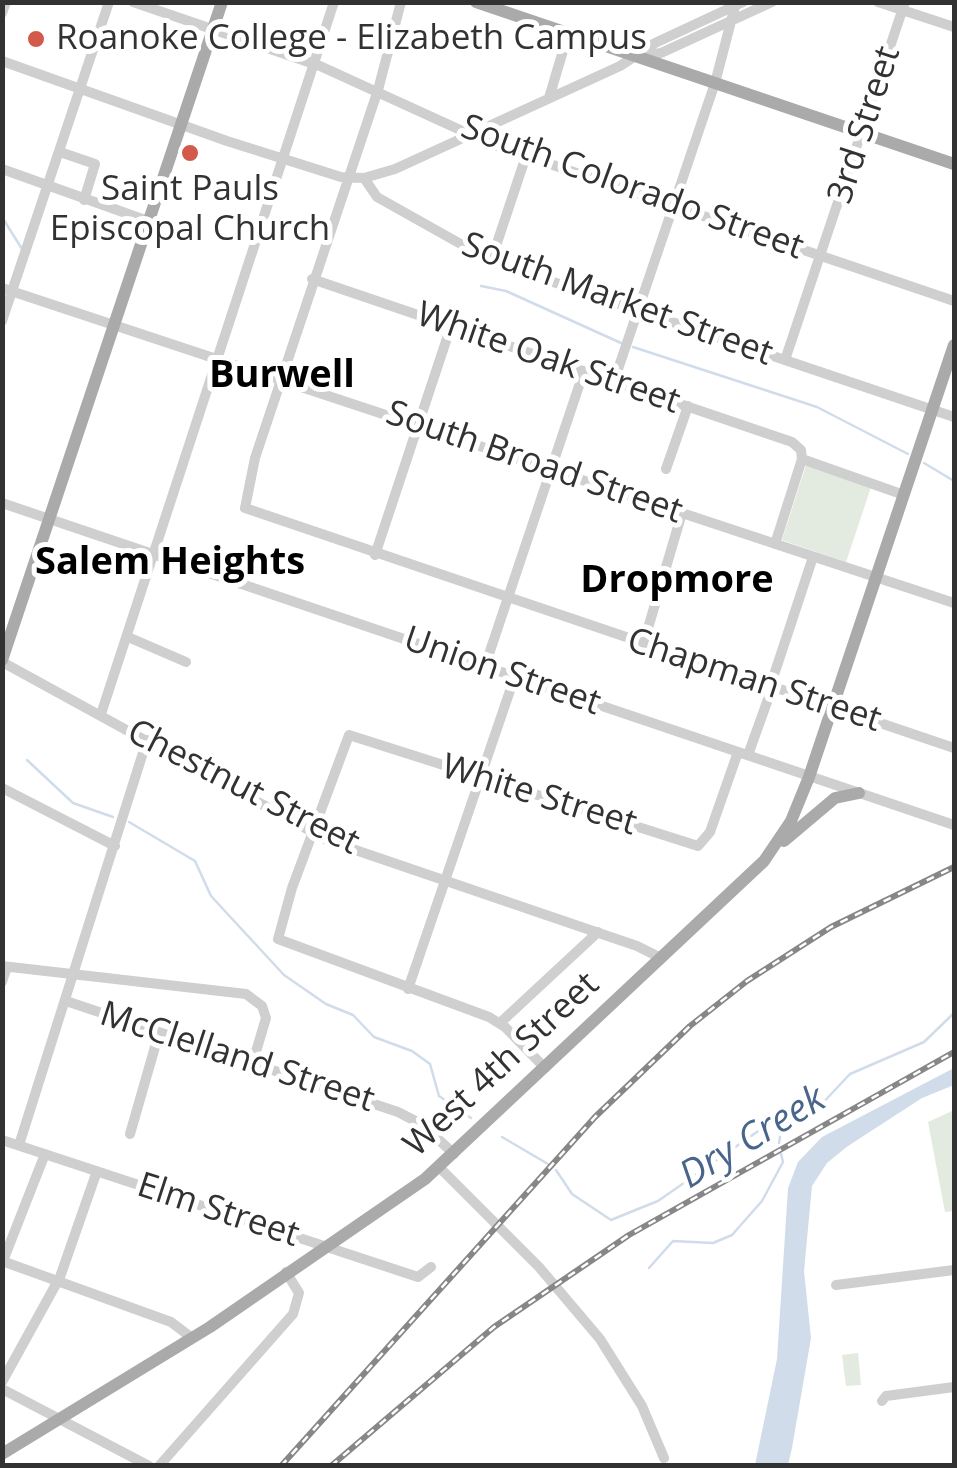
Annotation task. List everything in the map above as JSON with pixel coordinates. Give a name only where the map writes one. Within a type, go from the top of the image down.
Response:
[{"type":"main road","points":[[2,661],[222,2]]},
{"type":"main road","points":[[476,2],[954,164]]},
{"type":"main road","name":"West 4th Street","points":[[2,1454],[192,1338],[440,1167],[774,848],[810,776],[954,344]]},
{"type":"main road","points":[[774,848],[834,798],[859,794]]},
{"type":"street","points":[[2,13],[6,2]]},
{"type":"street","points":[[2,322],[8,290],[48,188],[109,2]]},
{"type":"street","name":"South Colorado Street","points":[[132,2],[313,64],[526,156],[954,301]]},
{"type":"street","points":[[102,714],[214,358],[334,2]]},
{"type":"street","points":[[280,379],[378,90],[402,2]]},
{"type":"street","points":[[637,57],[661,53],[772,2]]},
{"type":"street","points":[[878,2],[904,6],[954,28]]},
{"type":"street","points":[[2,60],[180,126],[348,178],[364,178],[395,169],[472,134],[637,57],[656,43],[739,4]]},
{"type":"street","points":[[614,381],[739,4]]},
{"type":"street","name":"3rd Street","points":[[785,360],[904,6]]},
{"type":"street","points":[[549,98],[568,34]]},
{"type":"street","points":[[60,152],[94,164],[84,200]]},
{"type":"street","points":[[491,260],[526,156]]},
{"type":"street","points":[[2,169],[148,221]]},
{"type":"street","name":"South Market Street","points":[[364,178],[377,197],[491,260],[954,417]]},
{"type":"street","name":"White Oak Street","points":[[312,279],[783,438],[799,447],[802,459]]},
{"type":"street","name":"South Broad Street","points":[[8,290],[954,603]]},
{"type":"street","points":[[375,554],[451,326]]},
{"type":"street","points":[[485,666],[584,371]]},
{"type":"street","name":"Chapman Street","points":[[280,379],[250,476],[244,505],[248,511],[954,748]]},
{"type":"street","points":[[666,469],[688,406]]},
{"type":"street","points":[[775,544],[802,459],[904,495]]},
{"type":"street","name":"Union Street","points":[[2,503],[954,825]]},
{"type":"street","points":[[642,644],[682,513]]},
{"type":"street","points":[[743,753],[771,688],[813,557]]},
{"type":"street","points":[[128,636],[186,662]]},
{"type":"street","name":"Chestnut Street","points":[[2,661],[312,833],[598,932],[661,958]]},
{"type":"street","points":[[408,989],[515,676]]},
{"type":"street","name":"White Street","points":[[312,833],[349,735],[698,846],[704,843],[743,753]]},
{"type":"street","points":[[19,1145],[147,740]]},
{"type":"street","points":[[2,788],[115,846]]},
{"type":"street","points":[[312,833],[278,930],[280,942],[500,1023],[545,1068]]},
{"type":"street","points":[[500,1023],[598,932]]},
{"type":"street","points":[[2,982],[5,966],[240,993],[258,1002],[265,1012],[252,1065]]},
{"type":"street","name":"McClelland Street","points":[[66,1000],[398,1112],[423,1126],[454,1154]]},
{"type":"street","points":[[130,1134],[159,1033]]},
{"type":"street","name":"Elm Street","points":[[2,1140],[418,1277],[432,1267]]},
{"type":"street","points":[[45,1154],[3,1261],[170,1322],[192,1338]]},
{"type":"street","points":[[440,1167],[539,1267],[600,1339],[642,1406],[664,1458]]},
{"type":"street","points":[[97,1171],[56,1282],[2,1386],[150,1466]]},
{"type":"street","points":[[836,1285],[954,1270]]},
{"type":"street","points":[[159,1466],[293,1314],[299,1293],[286,1272]]},
{"type":"street","points":[[882,1401],[886,1396],[954,1387]]},
{"type":"shaded area","points":[[806,465],[871,487],[846,562],[782,540]]},
{"type":"shaded area","points":[[954,1110],[954,1211],[945,1212],[928,1122]]},
{"type":"shaded area","points":[[858,1353],[861,1385],[846,1386],[842,1355]]},
{"type":"water","points":[[954,1068],[954,1085],[922,1098],[848,1146],[827,1163],[812,1186],[804,1271],[811,1338],[792,1448],[788,1465],[755,1465],[777,1359],[788,1188],[798,1162],[822,1137]]},
{"type":"waterway","points":[[2,217],[22,249]]},
{"type":"waterway","points":[[481,286],[506,291],[621,343]]},
{"type":"waterway","points":[[633,347],[817,407],[908,454]]},
{"type":"waterway","points":[[924,463],[954,481]]},
{"type":"waterway","name":"Dry Creek","points":[[27,760],[73,803],[113,817]]},
{"type":"waterway","name":"Dry Creek","points":[[129,822],[195,861],[211,896],[284,975],[326,1004],[353,1015],[374,1037],[412,1051],[430,1064],[439,1096],[471,1118]]},
{"type":"waterway","name":"Dry Creek","points":[[556,1170],[572,1194],[611,1220],[658,1201],[764,1127],[817,1109],[850,1074],[924,1042],[954,1013]]},
{"type":"waterway","points":[[779,1143],[782,1124]]},
{"type":"waterway","name":"Dry Creek","points":[[502,1137],[548,1164]]},
{"type":"waterway","points":[[649,1268],[673,1241],[713,1243],[732,1235],[762,1201],[783,1162],[781,1154]]},
{"type":"railway","points":[[281,1466],[595,1117],[690,1026],[747,981],[831,927],[954,867]]},
{"type":"railway","points":[[331,1466],[494,1327],[629,1235],[954,1052]]},
{"type":"place","name":"Roanoke College - Elizabeth Campus","points":[[36,39]]},
{"type":"place","name":"Saint Pauls Episcopal Church","points":[[190,153]]},
{"type":"district","name":"Burwell","points":[[282,376]]},
{"type":"district","name":"Salem Heights","points":[[170,563]]},
{"type":"district","name":"Dropmore","points":[[677,581]]}]
